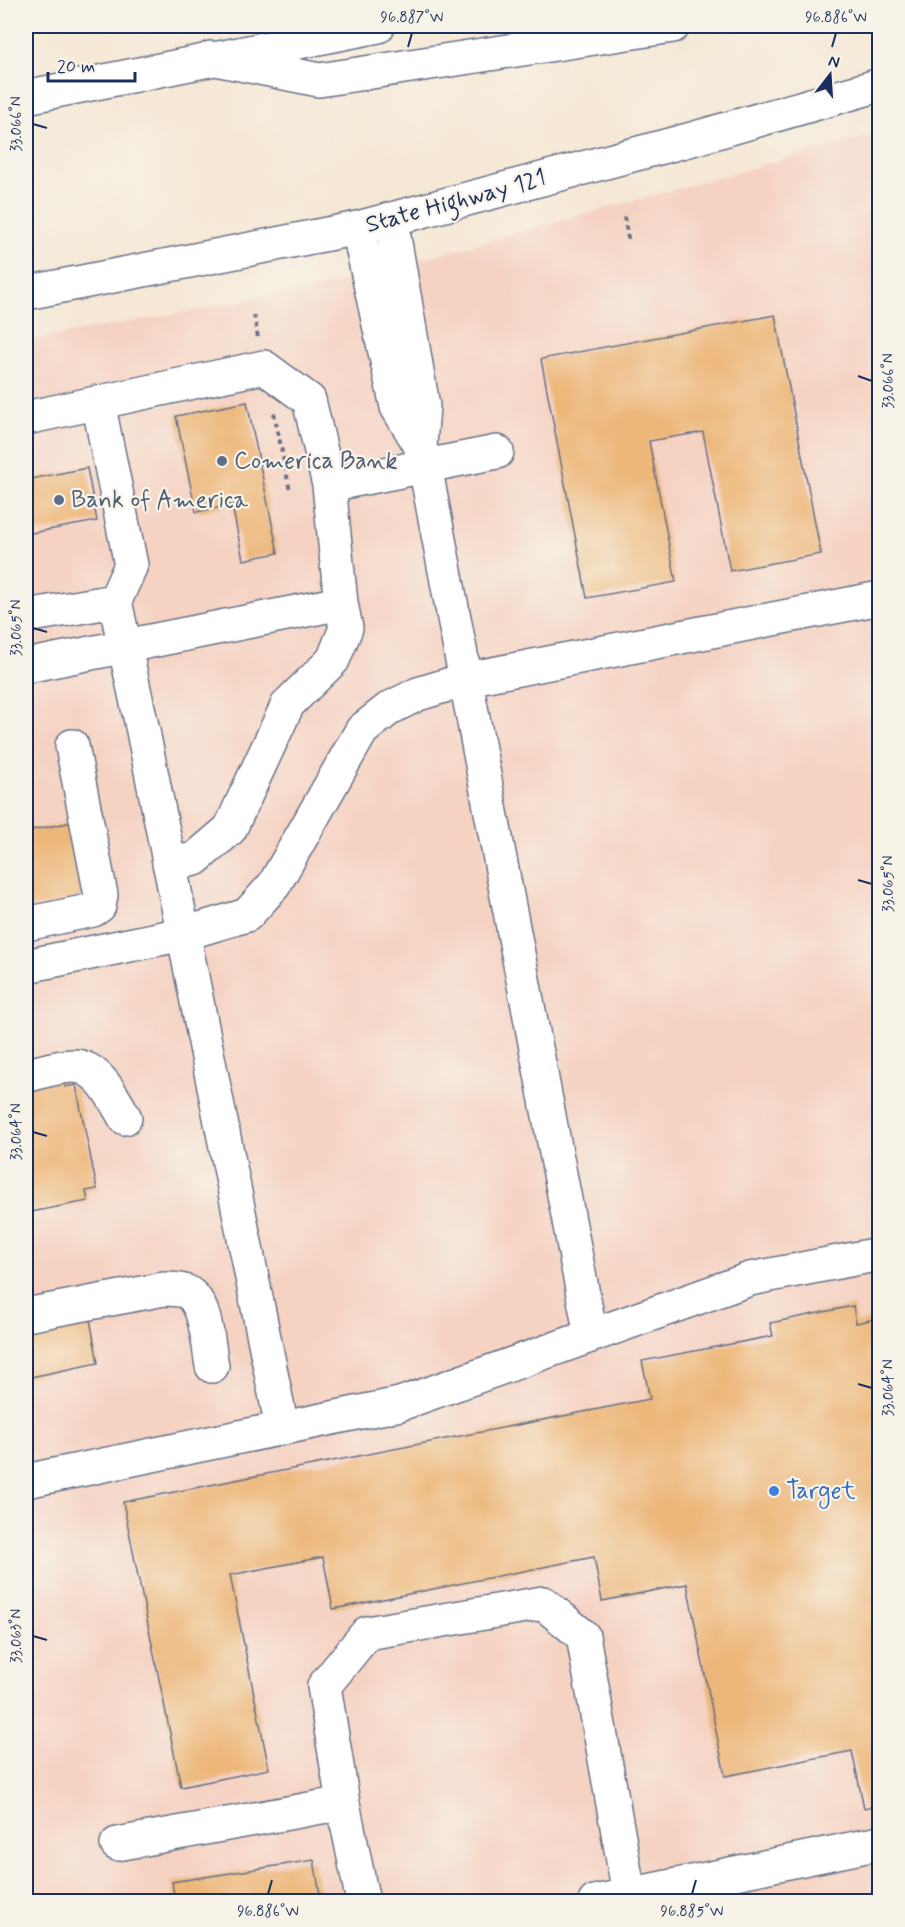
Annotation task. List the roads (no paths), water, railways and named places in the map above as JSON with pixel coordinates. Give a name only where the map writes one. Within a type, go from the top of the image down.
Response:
[{"type":"main road","points":[[26,97],[378,26]]},
{"type":"main road","points":[[212,58],[319,80],[673,26]]},
{"type":"main road","name":"State Highway 121","points":[[26,293],[358,228],[692,139],[879,85]]},
{"type":"main road","points":[[391,219],[423,406],[423,456],[591,1336]]},
{"type":"main road","points":[[358,228],[397,407],[423,456]]},
{"type":"main road","points":[[26,418],[264,367],[309,400],[329,485],[341,603],[346,628],[333,660],[288,704],[230,829],[195,859],[169,864]]},
{"type":"main road","points":[[98,402],[132,565],[115,601],[282,1428]]},
{"type":"main road","points":[[329,485],[423,456],[497,452]]},
{"type":"main road","points":[[26,966],[183,934],[247,915],[274,885],[362,730],[390,708],[418,694],[467,680],[879,598]]},
{"type":"main road","points":[[26,616],[115,601]]},
{"type":"main road","points":[[26,666],[341,603]]},
{"type":"main road","points":[[26,924],[93,910],[99,906],[102,895],[72,746]]},
{"type":"main road","points":[[26,1076],[74,1066],[85,1069],[97,1076],[110,1092],[125,1118]]},
{"type":"main road","points":[[26,1481],[400,1404],[750,1279],[879,1254]]},
{"type":"main road","points":[[26,1315],[164,1289],[177,1289],[197,1300],[203,1315],[212,1365]]},
{"type":"main road","points":[[363,1902],[343,1803],[324,1686],[367,1633],[543,1603],[584,1636],[629,1894]]},
{"type":"main road","points":[[117,1844],[343,1803]]},
{"type":"main road","points":[[595,1902],[879,1843]]},
{"type":"place","name":"Comerica Bank","points":[[222,461]]},
{"type":"place","name":"Bank of America","points":[[59,500]]},
{"type":"place","name":"Target","points":[[774,1491]]}]
